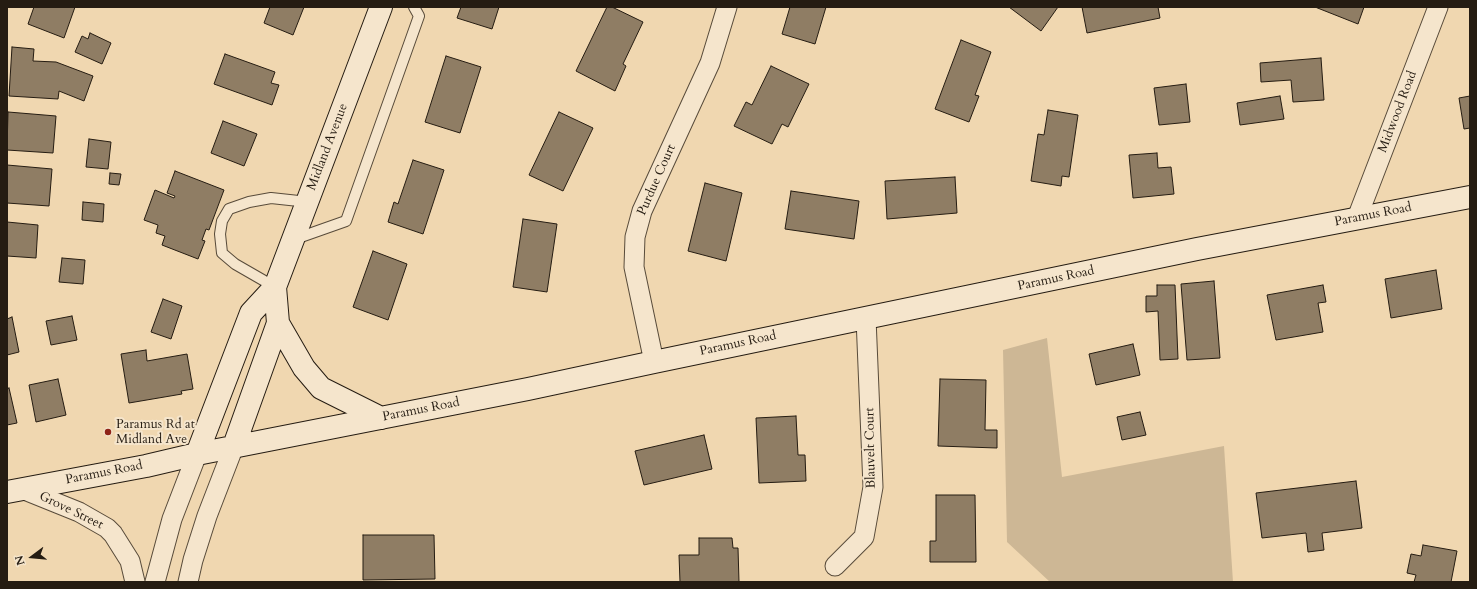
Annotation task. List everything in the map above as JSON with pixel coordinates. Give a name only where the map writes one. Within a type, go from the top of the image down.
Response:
[{"type":"main road","name":"Midland Avenue","points":[[197,454],[251,312],[275,287],[381,7]]},
{"type":"main road","name":"Paramus Road","points":[[15,490],[146,466],[234,446],[528,389],[1197,249],[1470,197]]},
{"type":"main road","name":"Midland Avenue","points":[[234,446],[278,323],[275,287]]},
{"type":"main road","points":[[278,323],[304,368],[321,388],[381,418]]},
{"type":"street","name":"Purdue Court","points":[[654,362],[634,267],[635,237],[642,211],[710,64],[727,7]]},
{"type":"street","name":"Midwood Road","points":[[1357,218],[1438,7]]},
{"type":"street","name":"Blauvelt Court","points":[[835,566],[864,537],[874,487],[866,318]]},
{"type":"street","points":[[188,582],[193,560],[207,516],[234,446]]},
{"type":"street","points":[[155,582],[172,519],[197,454]]},
{"type":"street","name":"Grove Street","points":[[15,490],[79,512],[107,528],[113,534],[130,561],[135,582]]},
{"type":"lane","points":[[293,240],[346,221],[419,16],[414,7]]},
{"type":"lane","points":[[275,287],[235,264],[222,253],[220,234],[222,221],[229,209],[249,202],[271,198],[308,202]]},
{"type":"shaded area","points":[[1047,338],[1062,477],[1224,446],[1233,582],[1050,582],[1007,542],[1003,350]]},
{"type":"building","points":[[34,7],[75,7],[64,38],[28,24]]},
{"type":"building","points":[[270,7],[304,7],[293,35],[264,23]]},
{"type":"building","points":[[461,7],[499,7],[492,29],[457,18]]},
{"type":"building","points":[[607,7],[612,7],[643,22],[623,64],[626,66],[615,91],[576,71]]},
{"type":"building","points":[[790,7],[826,7],[815,44],[782,34]]},
{"type":"building","points":[[1009,7],[1058,7],[1041,31]]},
{"type":"building","points":[[1082,7],[1158,7],[1160,18],[1087,33]]},
{"type":"building","points":[[1315,7],[1364,7],[1358,24]]},
{"type":"building","points":[[90,33],[111,43],[102,64],[75,52],[82,36],[88,39]]},
{"type":"building","points":[[961,40],[991,52],[975,95],[979,96],[969,122],[935,109]]},
{"type":"building","points":[[12,47],[34,49],[33,61],[56,62],[93,76],[84,101],[59,91],[58,99],[9,96]]},
{"type":"building","points":[[225,54],[275,72],[271,83],[279,85],[272,105],[214,84]]},
{"type":"building","points":[[446,56],[481,67],[460,133],[425,122]]},
{"type":"building","points":[[1321,58],[1324,100],[1293,102],[1291,80],[1261,82],[1260,63]]},
{"type":"building","points":[[771,66],[809,84],[788,127],[782,124],[772,144],[734,126],[746,102],[752,105]]},
{"type":"building","points":[[1186,84],[1190,122],[1159,125],[1154,88]]},
{"type":"building","points":[[1280,96],[1284,119],[1240,125],[1237,103]]},
{"type":"building","points":[[1470,96],[1470,128],[1464,129],[1459,98]]},
{"type":"building","points":[[1048,110],[1078,115],[1069,177],[1062,176],[1061,186],[1031,181],[1038,134],[1044,135]]},
{"type":"building","points":[[8,112],[56,116],[53,153],[7,150]]},
{"type":"building","points":[[559,112],[593,128],[563,191],[529,175]]},
{"type":"building","points":[[223,121],[257,134],[244,166],[211,153]]},
{"type":"building","points":[[89,139],[111,142],[108,169],[86,167]]},
{"type":"building","points":[[1157,153],[1158,168],[1171,167],[1174,194],[1133,198],[1129,155]]},
{"type":"building","points":[[413,160],[444,170],[423,234],[388,222],[394,202],[398,204]]},
{"type":"building","points":[[7,165],[52,169],[49,206],[7,203]]},
{"type":"building","points":[[175,171],[224,190],[209,230],[206,229],[202,240],[205,241],[198,259],[162,245],[165,236],[156,233],[158,225],[144,220],[155,190],[174,198],[175,196],[167,193]]},
{"type":"building","points":[[110,173],[121,174],[119,185],[109,184]]},
{"type":"building","points":[[955,177],[957,213],[887,219],[885,181]]},
{"type":"building","points":[[705,183],[742,193],[726,261],[688,251]]},
{"type":"building","points":[[791,191],[859,201],[854,239],[785,229]]},
{"type":"building","points":[[83,202],[104,204],[103,222],[82,220]]},
{"type":"building","points":[[523,219],[557,224],[547,292],[513,287]]},
{"type":"building","points":[[7,222],[38,225],[36,258],[7,256]]},
{"type":"building","points":[[373,251],[407,264],[388,320],[353,307]]},
{"type":"building","points":[[62,258],[85,260],[83,284],[59,282]]},
{"type":"building","points":[[1436,270],[1442,309],[1391,318],[1385,279]]},
{"type":"building","points":[[1214,281],[1220,358],[1187,360],[1181,284]]},
{"type":"building","points":[[1157,285],[1175,285],[1178,359],[1160,360],[1158,311],[1146,312],[1146,296],[1157,296]]},
{"type":"building","points":[[1323,285],[1326,302],[1318,303],[1323,332],[1276,340],[1267,295]]},
{"type":"building","points":[[163,299],[182,306],[171,339],[151,332]]},
{"type":"building","points":[[72,316],[77,340],[51,345],[46,321]]},
{"type":"building","points":[[12,317],[19,352],[7,355],[7,319]]},
{"type":"building","points":[[1133,344],[1140,375],[1096,385],[1089,354]]},
{"type":"building","points":[[146,350],[147,361],[187,354],[193,389],[181,391],[182,394],[129,403],[121,354]]},
{"type":"building","points":[[58,379],[66,415],[36,422],[29,385]]},
{"type":"building","points":[[940,379],[986,380],[985,430],[997,430],[997,448],[938,446]]},
{"type":"building","points":[[9,388],[17,423],[7,425],[7,389]]},
{"type":"building","points":[[1140,412],[1146,435],[1122,440],[1117,417]]},
{"type":"building","points":[[796,416],[798,455],[805,455],[806,481],[759,483],[756,418]]},
{"type":"building","points":[[704,435],[712,469],[644,485],[635,451]]},
{"type":"building","points":[[1356,481],[1362,528],[1322,533],[1324,550],[1308,552],[1306,533],[1262,538],[1256,493]]},
{"type":"building","points":[[936,495],[975,495],[976,562],[930,562],[930,541],[936,541]]},
{"type":"building","points":[[363,535],[434,535],[435,579],[363,580]]},
{"type":"building","points":[[699,538],[732,538],[733,548],[738,548],[739,582],[680,582],[679,555],[699,555]]},
{"type":"building","points":[[1423,545],[1457,551],[1451,582],[1414,582],[1416,575],[1407,573],[1411,554],[1421,556]]},
{"type":"place","name":"Paramus Rd at Midland Ave","points":[[108,432]]}]
